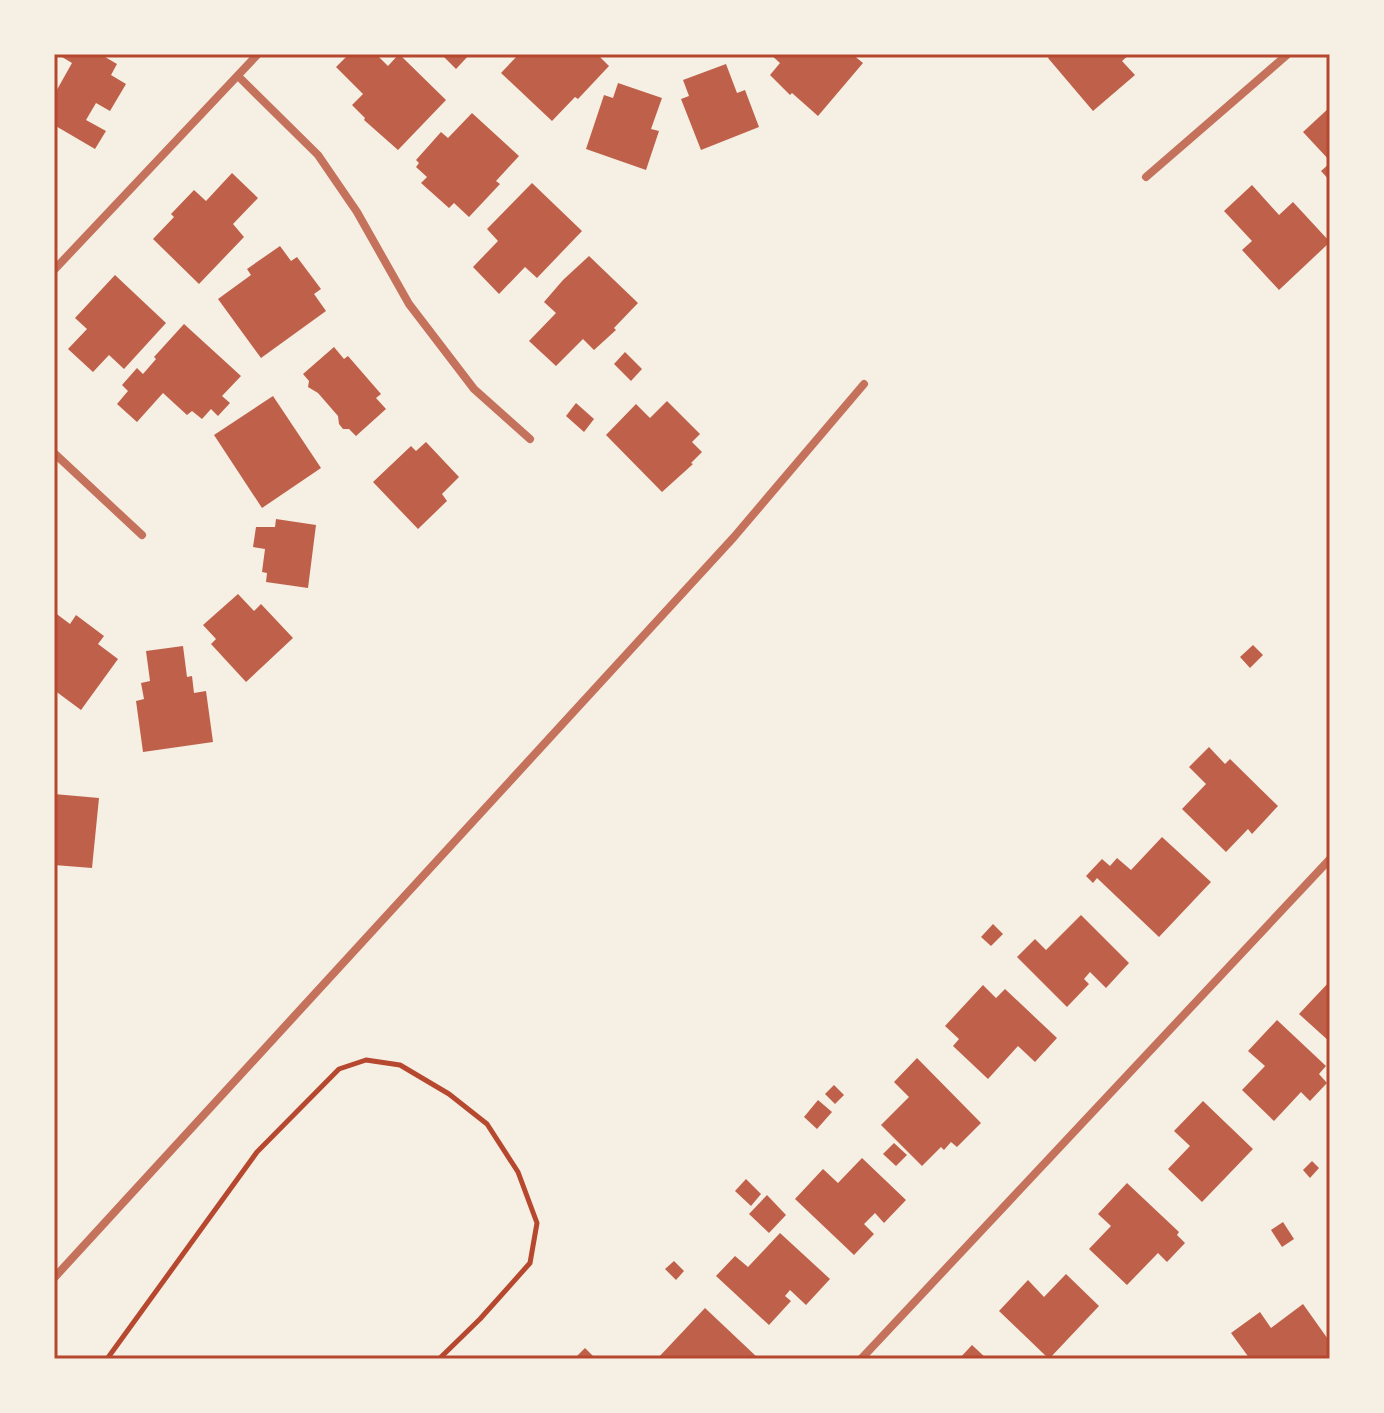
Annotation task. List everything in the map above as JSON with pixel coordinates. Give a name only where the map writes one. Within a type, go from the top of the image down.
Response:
[{"type":"street","points":[[54,270],[258,54]]},
{"type":"street","points":[[1146,177],[1277,58],[1288,54]]},
{"type":"street","points":[[238,76],[318,155],[357,212],[409,304],[474,389],[530,439]]},
{"type":"street","points":[[54,1278],[734,537],[864,384]]},
{"type":"street","points":[[54,453],[142,535]]},
{"type":"street","points":[[861,1359],[1330,859]]},
{"type":"path","points":[[107,1359],[257,1152],[339,1069],[366,1060],[400,1065],[449,1094],[487,1124],[518,1172],[537,1223],[530,1263],[439,1359]]},
{"type":"building","points":[[64,54],[100,54],[117,64],[111,75],[126,84],[110,111],[96,103],[86,120],[106,131],[95,149],[54,125],[54,95],[72,63],[62,57]]},
{"type":"building","points":[[349,54],[376,54],[388,66],[399,54],[446,100],[398,150],[352,105],[363,94],[336,67]]},
{"type":"building","points":[[441,54],[470,54],[456,69]]},
{"type":"building","points":[[519,54],[597,54],[609,66],[552,121],[501,73]]},
{"type":"building","points":[[770,54],[852,54],[863,63],[818,116],[770,75],[780,63]]},
{"type":"building","points":[[1052,54],[1130,54],[1122,61],[1135,75],[1093,111],[1048,58]]},
{"type":"building","points":[[726,64],[737,93],[745,90],[759,127],[701,150],[681,99],[689,96],[683,80]]},
{"type":"building","points":[[618,83],[662,98],[651,129],[659,131],[646,170],[586,149],[604,95],[613,98]]},
{"type":"building","points":[[1330,107],[1330,161],[1303,132]]},
{"type":"building","points":[[472,113],[519,156],[496,181],[500,184],[469,217],[454,203],[449,208],[421,183],[427,177],[416,167],[419,163],[416,160],[441,132],[448,138]]},
{"type":"building","points":[[1330,163],[1330,181],[1321,171]]},
{"type":"building","points":[[232,173],[258,198],[233,224],[244,237],[199,284],[153,239],[194,190],[206,201]]},
{"type":"building","points":[[532,183],[582,231],[537,278],[525,267],[499,294],[473,267],[498,241],[487,229]]},
{"type":"building","points":[[1252,185],[1279,215],[1293,202],[1330,242],[1279,290],[1242,250],[1252,241],[1224,211]]},
{"type":"building","points":[[280,246],[291,261],[297,257],[321,289],[314,294],[326,311],[261,358],[218,299],[251,275],[247,269]]},
{"type":"building","points":[[589,256],[638,303],[594,350],[583,339],[556,366],[529,341],[556,313],[544,302]]},
{"type":"building","points":[[115,275],[166,323],[124,369],[109,355],[93,372],[68,349],[87,329],[75,318]]},
{"type":"building","points":[[184,324],[241,376],[222,396],[230,403],[218,416],[211,409],[202,419],[192,411],[187,415],[163,393],[137,422],[117,404],[128,391],[122,385],[137,368],[143,374]]},
{"type":"building","points":[[334,347],[344,359],[348,356],[381,394],[376,398],[386,409],[356,436],[349,429],[343,429],[338,416],[318,393],[308,387],[309,381],[303,374]]},
{"type":"building","points":[[625,352],[642,369],[631,381],[614,364]]},
{"type":"building","points":[[273,396],[321,468],[262,508],[214,435]]},
{"type":"building","points":[[667,401],[700,434],[692,442],[702,452],[662,492],[606,435],[636,404],[650,418]]},
{"type":"building","points":[[576,403],[594,419],[584,432],[566,416]]},
{"type":"building","points":[[426,442],[459,477],[442,494],[447,501],[418,529],[373,482],[411,446],[416,451]]},
{"type":"building","points":[[276,519],[316,525],[308,588],[266,582],[267,573],[262,572],[265,549],[253,547],[256,527],[275,527]]},
{"type":"building","points":[[238,594],[254,611],[261,604],[293,638],[246,682],[211,644],[216,639],[203,625]]},
{"type":"building","points":[[54,612],[70,624],[76,615],[104,636],[98,644],[118,659],[81,710],[54,690]]},
{"type":"building","points":[[1253,645],[1263,655],[1250,668],[1240,657]]},
{"type":"building","points":[[183,646],[187,677],[192,676],[194,693],[206,691],[213,742],[143,752],[136,701],[144,699],[141,683],[150,681],[146,651]]},
{"type":"building","points":[[1209,747],[1225,764],[1230,759],[1278,806],[1252,834],[1248,829],[1226,852],[1182,809],[1206,784],[1189,767]]},
{"type":"building","points":[[54,794],[99,798],[92,868],[54,865]]},
{"type":"building","points":[[1162,837],[1211,882],[1159,937],[1097,878],[1093,883],[1086,876],[1102,859],[1110,866],[1117,858],[1131,870]]},
{"type":"building","points":[[1081,915],[1129,963],[1106,988],[1090,972],[1084,979],[1089,984],[1067,1007],[1017,957],[1035,939],[1046,950]]},
{"type":"building","points":[[993,924],[1003,934],[991,946],[981,937]]},
{"type":"building","points":[[1330,981],[1330,1042],[1299,1014]]},
{"type":"building","points":[[983,985],[996,998],[1005,989],[1057,1038],[1035,1062],[1018,1046],[988,1079],[953,1046],[959,1039],[945,1026]]},
{"type":"building","points":[[1277,1020],[1326,1066],[1319,1074],[1327,1083],[1310,1101],[1301,1092],[1274,1121],[1242,1090],[1265,1066],[1248,1051]]},
{"type":"building","points":[[917,1058],[981,1123],[957,1147],[951,1142],[944,1150],[941,1147],[922,1166],[881,1125],[909,1097],[894,1082]]},
{"type":"building","points":[[834,1085],[844,1095],[835,1104],[825,1094]]},
{"type":"building","points":[[818,1100],[832,1112],[817,1129],[804,1117]]},
{"type":"building","points":[[1203,1101],[1253,1149],[1202,1202],[1168,1169],[1190,1146],[1174,1131]]},
{"type":"building","points":[[894,1143],[907,1155],[896,1166],[883,1154]]},
{"type":"building","points":[[862,1158],[906,1200],[884,1223],[875,1213],[864,1224],[874,1234],[854,1255],[795,1199],[823,1169],[838,1183]]},
{"type":"building","points":[[1312,1161],[1319,1168],[1310,1178],[1303,1170]]},
{"type":"building","points":[[746,1179],[761,1194],[751,1206],[735,1191]]},
{"type":"building","points":[[1127,1183],[1179,1232],[1177,1235],[1185,1243],[1167,1262],[1158,1253],[1127,1285],[1089,1249],[1111,1226],[1098,1214]]},
{"type":"building","points":[[767,1195],[786,1215],[769,1233],[749,1214]]},
{"type":"building","points":[[1283,1222],[1294,1239],[1282,1247],[1271,1230]]},
{"type":"building","points":[[780,1233],[830,1279],[806,1305],[790,1290],[785,1296],[791,1301],[769,1325],[716,1276],[735,1256],[748,1267]]},
{"type":"building","points":[[674,1261],[684,1271],[676,1280],[665,1269]]},
{"type":"building","points":[[1066,1274],[1099,1306],[1049,1359],[999,1311],[1028,1280],[1044,1297]]},
{"type":"building","points":[[1303,1304],[1330,1342],[1330,1359],[1250,1359],[1231,1333],[1260,1312],[1271,1328]]},
{"type":"building","points":[[705,1308],[759,1359],[657,1359]]},
{"type":"building","points":[[972,1345],[987,1359],[959,1359]]},
{"type":"building","points":[[585,1348],[593,1356],[591,1359],[578,1359],[576,1357]]}]
